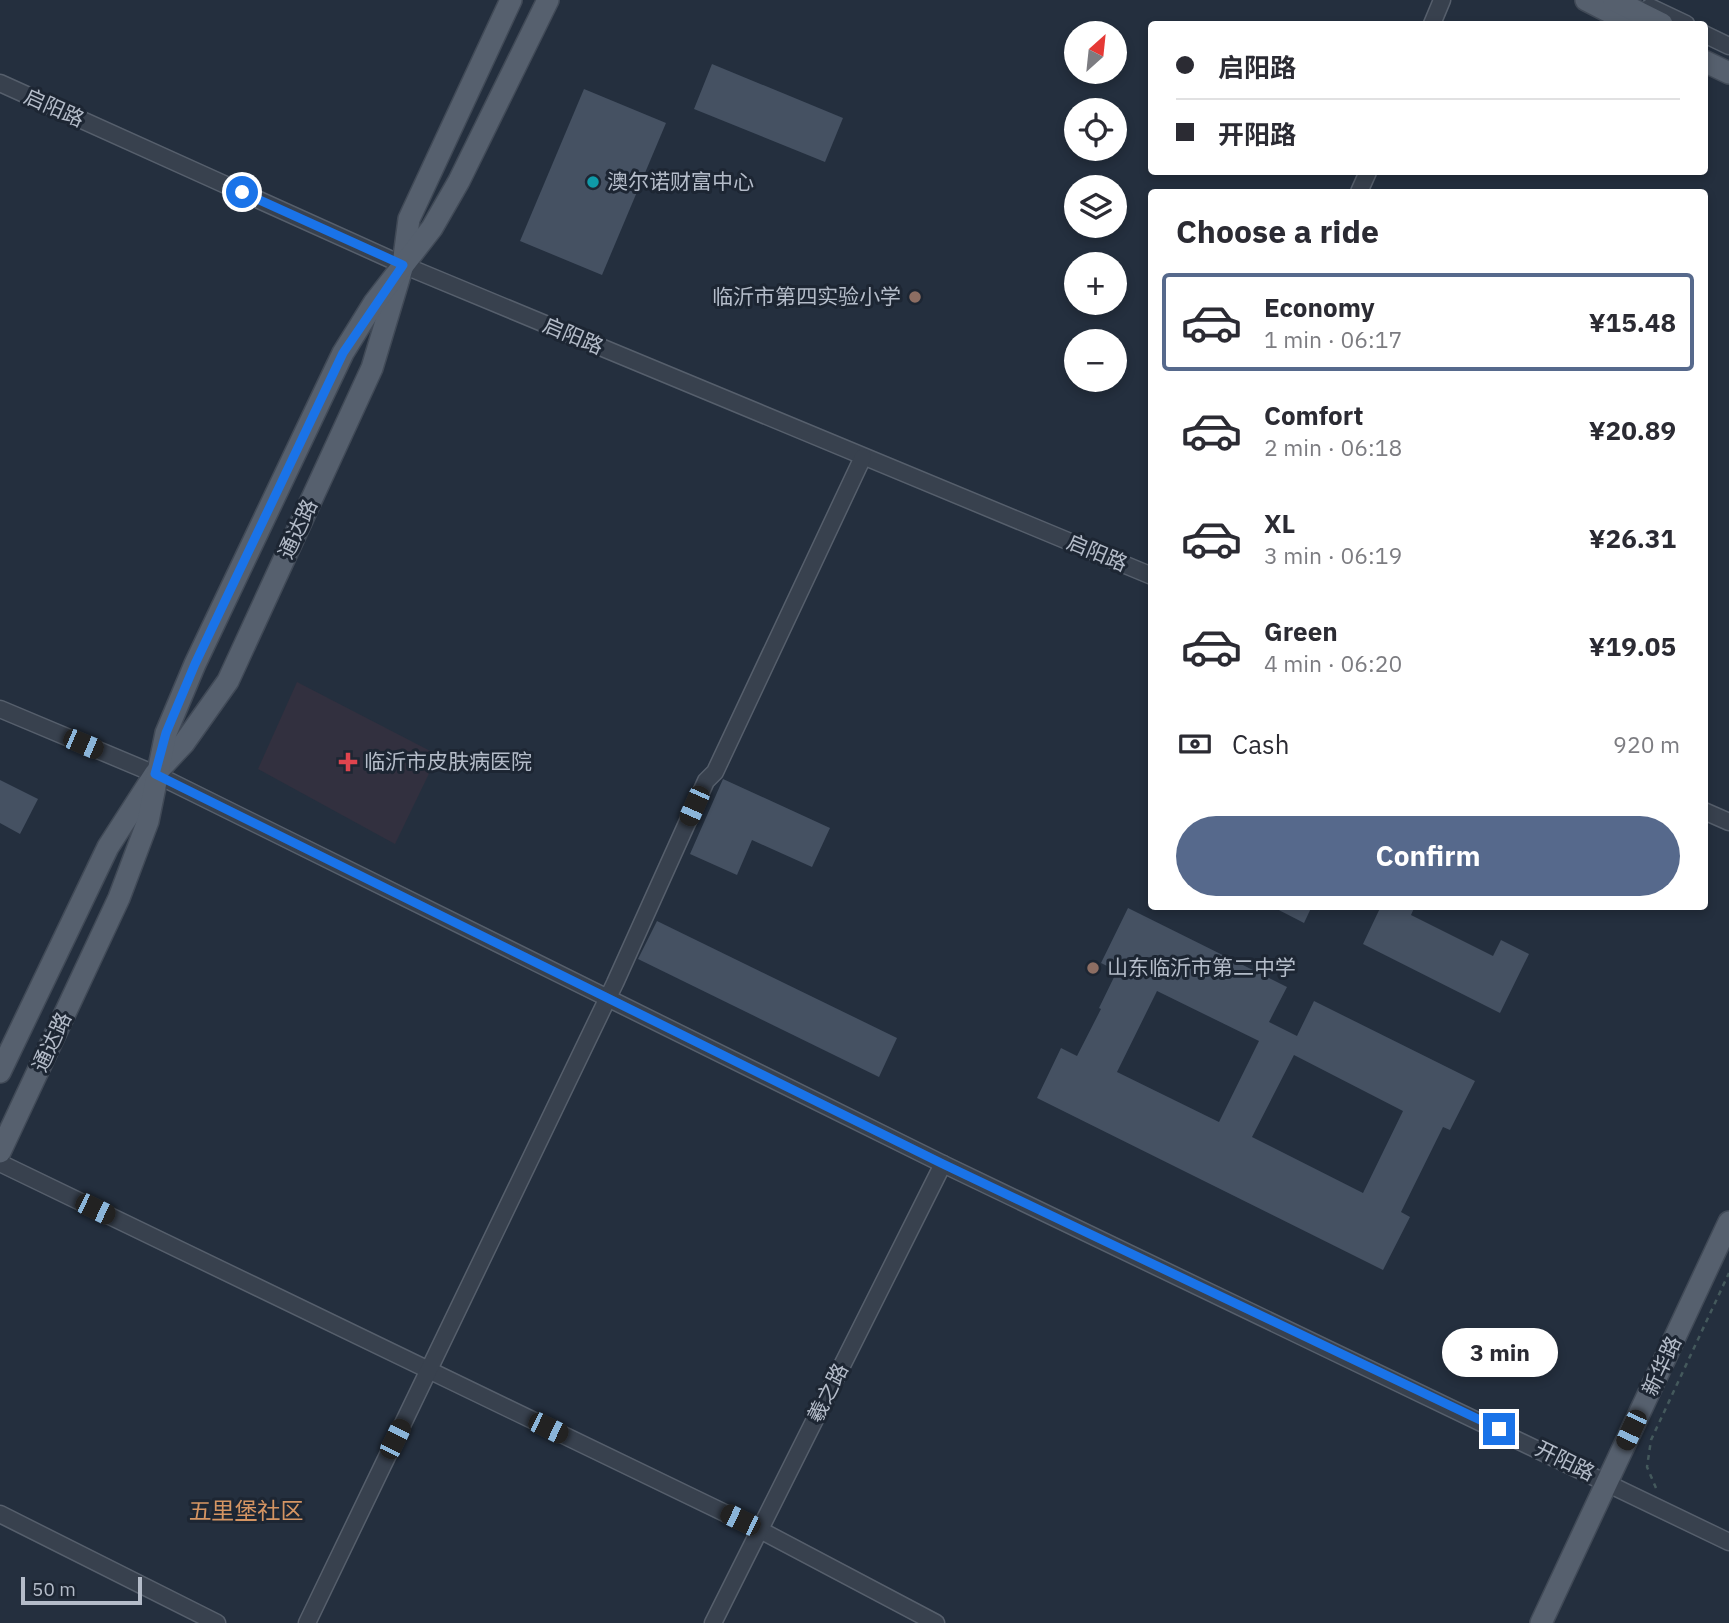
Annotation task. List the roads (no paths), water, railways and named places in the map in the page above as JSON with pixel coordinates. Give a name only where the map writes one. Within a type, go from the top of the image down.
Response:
[{"type":"main road","name":"通达路","points":[[0,1072],[108,847],[155,774],[184,743],[228,681],[372,368],[403,265],[409,219],[511,0]]},
{"type":"main road","name":"通达路","points":[[0,1152],[119,898],[148,821],[155,774],[166,733],[195,664],[343,353],[403,265],[432,228],[459,181],[548,0]]},
{"type":"main road","points":[[1586,0],[1628,21]]},
{"type":"main road","points":[[1614,0],[1656,21]]},
{"type":"main road","points":[[1708,48],[1729,59]]},
{"type":"main road","points":[[1708,63],[1729,73]]},
{"type":"main road","name":"新华路","points":[[1541,1623],[1729,1222]]},
{"type":"street","points":[[1433,21],[1442,0]]},
{"type":"street","points":[[1637,0],[1680,21]]},
{"type":"street","points":[[1708,36],[1729,46]]},
{"type":"street","name":"启阳路","points":[[0,83],[403,265],[1148,574]]},
{"type":"street","points":[[307,1623],[607,998],[706,781],[715,772],[863,457]]},
{"type":"street","name":"开阳路","points":[[0,709],[155,774],[943,1164],[1729,1542]]},
{"type":"street","points":[[1708,813],[1729,822]]},
{"type":"street","points":[[0,1163],[760,1530],[936,1623]]},
{"type":"street","name":"羲之路","points":[[713,1623],[943,1164]]},
{"type":"street","points":[[0,1514],[217,1623]]},
{"type":"place","name":"澳尔诺财富中心","points":[[593,182]]},
{"type":"place","name":"临沂市第四实验小学","points":[[915,297]]},
{"type":"place","name":"临沂市皮肤病医院","points":[[348,762]]},
{"type":"place","name":"山东临沂市第二中学","points":[[1093,968]]},
{"type":"district","name":"五里堡社区","points":[[246,1511]]}]
